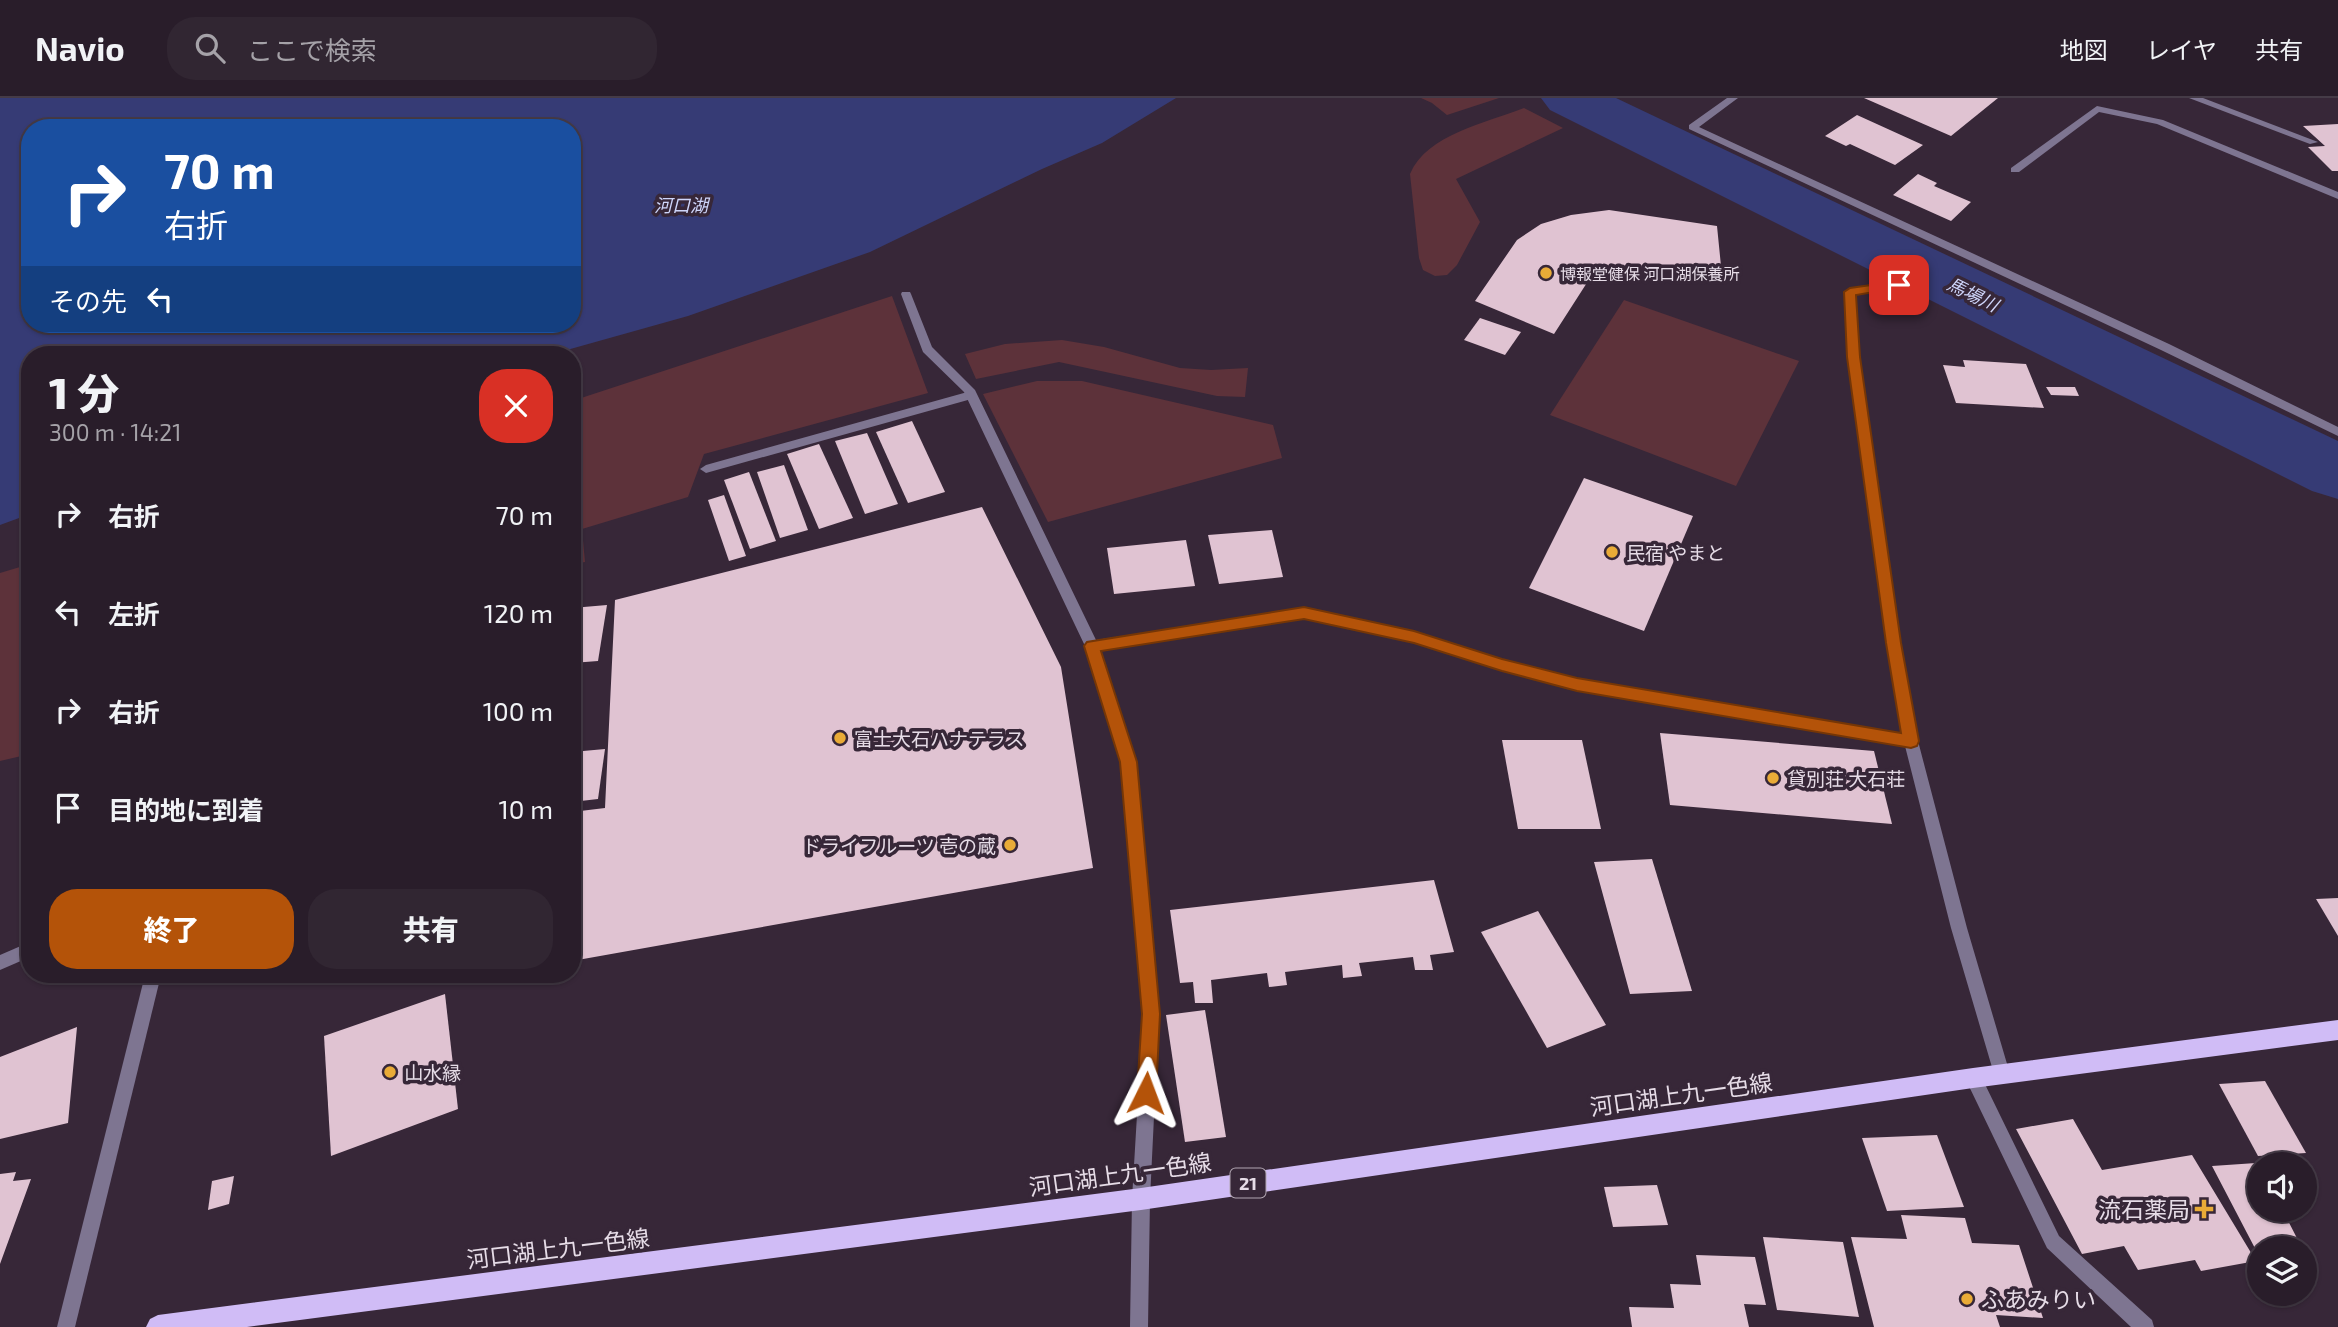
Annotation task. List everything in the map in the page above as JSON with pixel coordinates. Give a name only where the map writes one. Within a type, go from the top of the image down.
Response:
[{"type":"main road","name":"河口湖上九一色線","points":[[158,1327],[1141,1199],[1973,1078],[2338,1030]]},
{"type":"street","points":[[1733,98],[1692,127],[2165,347],[2338,432]]},
{"type":"street","points":[[2015,170],[2097,109],[2098,98]]},
{"type":"street","points":[[2194,98],[2314,142]]},
{"type":"street","points":[[2097,109],[2160,122],[2338,196]]},
{"type":"street","points":[[1899,285],[1850,292],[1853,357],[1893,643],[1911,741],[1959,928],[2002,1074]]},
{"type":"street","points":[[906,293],[927,349],[969,390],[1092,646],[1129,762],[1151,1014],[1141,1199],[1139,1327]]},
{"type":"street","points":[[706,468],[971,395]]},
{"type":"street","points":[[1092,646],[1304,613],[1414,637],[1502,665],[1577,684],[1911,741]]},
{"type":"street","points":[[0,963],[21,953]]},
{"type":"street","points":[[66,1327],[151,983]]},
{"type":"street","points":[[1973,1078],[2053,1242],[2145,1327]]},
{"type":"shaded area","points":[[1421,98],[1499,98],[1447,115]]},
{"type":"shaded area","points":[[1524,108],[1563,128],[1456,179],[1480,222],[1457,265],[1447,275],[1435,276],[1423,270],[1419,258],[1410,174],[1418,160],[1444,139]]},
{"type":"shaded area","points":[[892,296],[928,393],[704,454],[688,497],[582,529],[585,562],[581,563],[581,398]]},
{"type":"shaded area","points":[[1624,300],[1799,361],[1736,486],[1550,415]]},
{"type":"shaded area","points":[[1062,340],[1104,347],[1180,368],[1248,368],[1245,397],[1217,396],[1059,362],[976,379],[965,354],[1005,344]]},
{"type":"shaded area","points":[[1037,381],[1082,381],[1273,425],[1282,458],[1048,522],[983,394]]},
{"type":"shaded area","points":[[21,567],[21,756],[0,761],[0,573]]},
{"type":"water","name":"河口湖","points":[[0,98],[1176,98],[1102,143],[870,252],[688,316],[581,346],[21,346],[21,517],[0,525]]},
{"type":"building","points":[[1864,98],[1998,98],[1951,136]]},
{"type":"building","points":[[1857,115],[1923,145],[1895,165],[1850,144],[1846,146],[1825,136]]},
{"type":"building","points":[[2338,124],[2338,171],[2332,171],[2308,147],[2325,146],[2303,126]]},
{"type":"building","points":[[1918,174],[1937,183],[1934,186],[1971,202],[1951,221],[1893,195]]},
{"type":"building","name":"博報堂健保 河口湖保養所","points":[[1609,210],[1717,226],[1722,276],[1629,267],[1605,269],[1590,278],[1554,334],[1475,301],[1517,240],[1541,224],[1571,215]]},
{"type":"building","points":[[1480,318],[1521,332],[1505,355],[1464,340]]},
{"type":"building","points":[[1963,360],[2026,364],[2044,408],[1956,403],[1943,365],[1965,367]]},
{"type":"building","points":[[2046,387],[2075,387],[2079,396],[2051,395]]},
{"type":"building","points":[[912,421],[945,492],[908,503],[876,432]]},
{"type":"building","points":[[867,433],[898,504],[865,514],[835,441]]},
{"type":"building","points":[[819,444],[853,518],[819,529],[787,454]]},
{"type":"building","points":[[784,465],[808,530],[780,538],[757,472]]},
{"type":"building","points":[[749,472],[776,541],[750,549],[724,480]]},
{"type":"building","name":"民宿 やまと","points":[[1584,478],[1693,516],[1644,631],[1529,588]]},
{"type":"building","points":[[724,495],[746,556],[729,561],[708,500]]},
{"type":"building","name":"富士大石ハナテラス","points":[[982,507],[1061,667],[1093,868],[581,959],[581,811],[605,808],[615,600]]},
{"type":"building","points":[[1272,530],[1283,577],[1219,584],[1208,535]]},
{"type":"building","points":[[1186,540],[1195,586],[1114,594],[1107,548]]},
{"type":"building","points":[[607,605],[598,661],[581,662],[581,607]]},
{"type":"building","name":"貸別荘 大石荘","points":[[1660,733],[1874,751],[1892,824],[1670,805]]},
{"type":"building","points":[[1502,740],[1582,740],[1601,829],[1518,829]]},
{"type":"building","points":[[605,749],[598,799],[581,801],[581,751]]},
{"type":"building","points":[[1652,859],[1692,991],[1630,994],[1594,862]]},
{"type":"building","points":[[1434,880],[1454,952],[1430,955],[1433,970],[1415,970],[1413,957],[1359,963],[1362,976],[1343,978],[1342,965],[1285,972],[1287,985],[1269,987],[1267,973],[1211,980],[1213,1003],[1195,1003],[1193,982],[1180,983],[1170,910]]},
{"type":"building","points":[[2338,898],[2338,936],[2316,899]]},
{"type":"building","points":[[1538,911],[1606,1025],[1547,1048],[1481,932]]},
{"type":"building","name":"山水縁","points":[[445,994],[458,1109],[331,1156],[324,1036]]},
{"type":"building","points":[[1205,1010],[1226,1137],[1185,1142],[1166,1015]]},
{"type":"building","points":[[77,1027],[68,1123],[0,1139],[0,1057]]},
{"type":"building","points":[[2265,1081],[2305,1152],[2256,1152],[2219,1084]]},
{"type":"building","points":[[2073,1119],[2102,1170],[2192,1155],[2247,1246],[2247,1263],[2201,1271],[2195,1260],[2138,1270],[2124,1246],[2082,1254],[2016,1129]]},
{"type":"building","points":[[1937,1135],[1964,1207],[1887,1211],[1862,1138]]},
{"type":"building","points":[[2247,1164],[2247,1222],[2289,1222],[2296,1236],[2249,1236],[2212,1166]]},
{"type":"building","points":[[16,1172],[13,1181],[31,1179],[0,1264],[0,1174]]},
{"type":"building","points":[[234,1176],[229,1204],[208,1210],[212,1181]]},
{"type":"building","points":[[1657,1185],[1668,1225],[1613,1227],[1604,1187]]},
{"type":"building","points":[[1901,1215],[1965,1218],[1972,1243],[2019,1245],[2043,1318],[1996,1315],[2000,1327],[1874,1327],[1851,1237],[1907,1239]]},
{"type":"building","points":[[1763,1237],[1843,1242],[1859,1317],[1777,1310]]},
{"type":"building","points":[[1696,1255],[1755,1257],[1766,1305],[1744,1304],[1749,1327],[1632,1327],[1629,1307],[1674,1308],[1670,1284],[1701,1285]]},
{"type":"waterway","name":"馬場川","points":[[1570,98],[2338,472]]},
{"type":"place","name":"博報堂健保 河口湖保養所","points":[[1546,273]]},
{"type":"place","name":"民宿 やまと","points":[[1612,552]]},
{"type":"place","name":"富士大石ハナテラス","points":[[840,738]]},
{"type":"place","name":"貸別荘 大石荘","points":[[1773,778]]},
{"type":"place","name":"ドライフルーツ 壱の蔵","points":[[1010,845]]},
{"type":"place","name":"山水縁","points":[[390,1072]]},
{"type":"place","name":"流石薬局","points":[[2204,1209]]},
{"type":"place","name":"ふあみりい","points":[[1967,1299]]},
{"type":"route","points":[[1146,1093],[1151,1014],[1129,762],[1092,646],[1304,613],[1414,637],[1502,665],[1577,684],[1911,741],[1893,643],[1853,357],[1850,292],[1899,285]]}]
